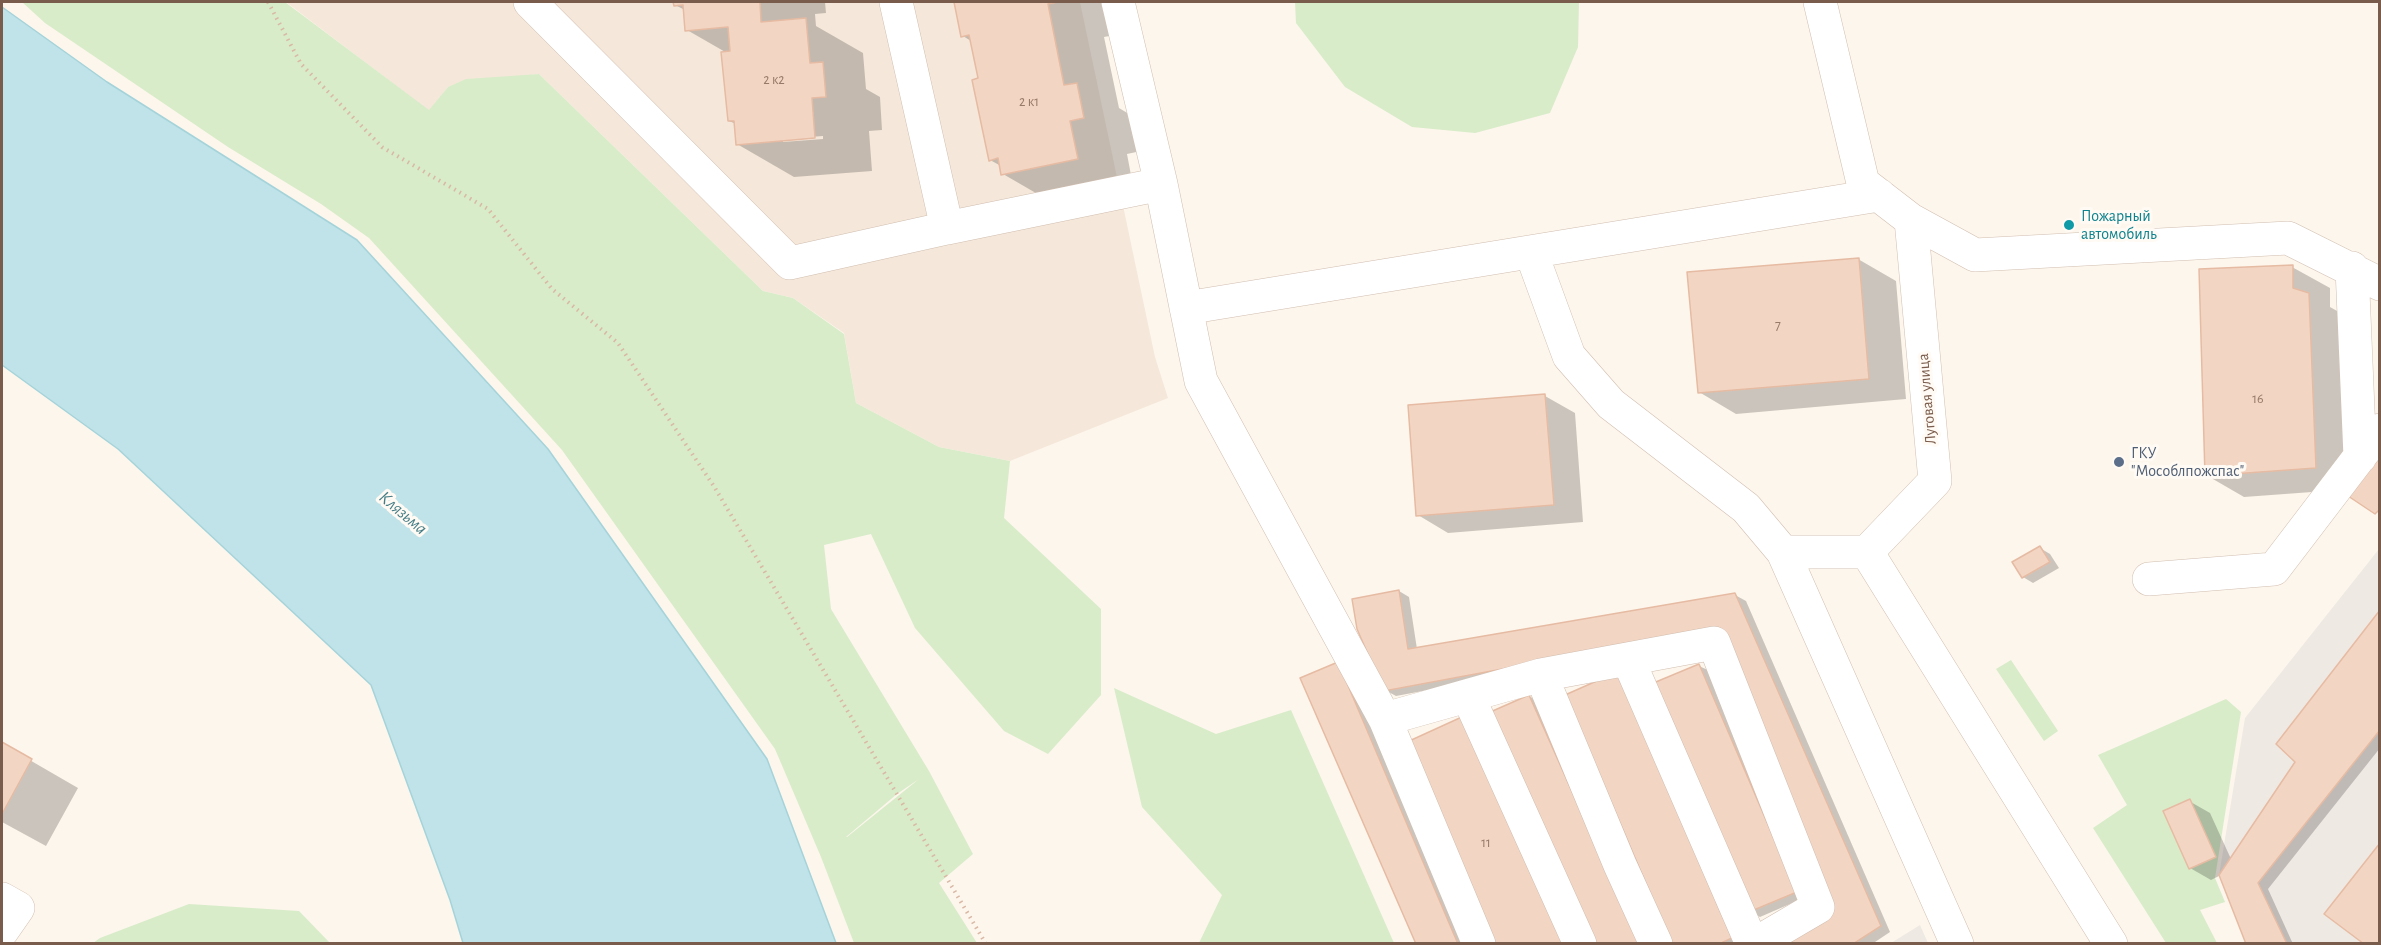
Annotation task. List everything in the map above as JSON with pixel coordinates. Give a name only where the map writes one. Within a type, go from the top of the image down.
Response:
[{"type":"street","points":[[530,2],[790,263],[1161,184]]},
{"type":"street","points":[[896,2],[947,228]]},
{"type":"street","points":[[1118,2],[1161,184],[1201,381],[1385,720],[1479,944]]},
{"type":"street","points":[[1820,2],[1863,183],[1911,220],[1975,255],[2288,238],[2352,268],[2379,284]]},
{"type":"street","points":[[1186,308],[1879,195]]},
{"type":"street","name":"Луговая улица","points":[[1867,552],[1935,481],[1911,220]]},
{"type":"street","points":[[1531,252],[1569,356],[1611,404],[1746,508],[1783,552],[1957,944]]},
{"type":"street","points":[[2352,268],[2360,457]]},
{"type":"street","points":[[2149,579],[2274,569],[2379,430]]},
{"type":"street","points":[[1783,552],[1867,552],[2111,944]]},
{"type":"street","points":[[1385,720],[1541,675],[1714,643],[1818,907],[1753,944],[1628,659]]},
{"type":"street","points":[[1541,675],[1620,865],[1656,944]]},
{"type":"street","points":[[1468,696],[1580,944]]},
{"type":"street","points":[[2,899],[18,908],[2,931]]},
{"type":"path","points":[[268,2],[301,64],[382,147],[488,209],[552,289],[618,343],[715,488],[986,944]]},
{"type":"shaded area","points":[[286,2],[1080,2],[1155,357],[1168,398],[1010,461],[939,447],[856,403],[844,333],[793,298],[763,291],[539,74],[448,87],[429,111]]},
{"type":"shaded area","points":[[2379,549],[2379,943],[2246,943],[2219,875],[2245,718]]},
{"type":"shaded area","points":[[1920,925],[1928,943],[1891,943]]},
{"type":"green space","points":[[22,2],[285,2],[429,110],[448,87],[466,79],[539,74],[763,291],[793,298],[844,334],[856,403],[939,447],[1010,461],[1004,518],[1101,609],[1101,695],[1048,754],[1004,731],[915,628],[871,534],[824,545],[831,609],[929,771],[973,854],[939,883],[977,943],[854,943],[821,857],[775,749],[562,450],[369,238],[321,204],[228,147],[45,23]],"holes":[[[919,779],[847,837],[897,794]]]},
{"type":"green space","points":[[1295,2],[1579,2],[1578,47],[1550,113],[1475,133],[1412,127],[1345,87],[1296,23]]},
{"type":"green space","points":[[2011,660],[2058,731],[2044,741],[1996,669]]},
{"type":"green space","points":[[1114,688],[1216,734],[1291,710],[1394,943],[1199,943],[1222,895],[1142,807]]},
{"type":"green space","points":[[2226,699],[2241,712],[2215,878],[2225,902],[2200,910],[2217,943],[2166,943],[2093,828],[2127,805],[2098,755]]},
{"type":"green space","points":[[189,904],[299,911],[330,943],[93,943],[100,938]]},
{"type":"water","name":"Клязьма","points":[[2,7],[107,82],[357,240],[548,449],[767,759],[836,943],[463,943],[450,900],[371,685],[118,449],[2,365]]},
{"type":"building","points":[[673,2],[760,2],[761,22],[806,18],[810,63],[823,62],[826,97],[812,98],[815,138],[736,145],[734,121],[728,121],[721,52],[730,51],[728,27],[685,31],[683,5],[674,6]]},
{"type":"building","points":[[954,2],[1058,2],[1048,4],[1064,85],[1077,83],[1084,118],[1070,121],[1078,159],[1001,175],[998,158],[989,161],[972,80],[978,78],[969,35],[961,37]]},
{"type":"building","points":[[1859,258],[1869,379],[1698,393],[1687,272]]},
{"type":"building","points":[[2293,265],[2293,288],[2309,293],[2316,468],[2205,476],[2199,269]]},
{"type":"building","points":[[1545,394],[1554,505],[1416,516],[1408,405]]},
{"type":"building","points":[[2380,455],[2380,509],[2375,514],[2348,496]]},
{"type":"building","points":[[2040,546],[2050,562],[2022,578],[2012,562]]},
{"type":"building","points":[[1399,590],[1408,649],[1735,593],[1881,926],[1853,944],[1778,944],[1831,911],[1718,629],[1384,691],[1357,629],[1352,599]]},
{"type":"building","points":[[2380,610],[2380,730],[2258,883],[2287,944],[2246,944],[2219,875],[2295,762],[2276,744]]},
{"type":"building","points":[[1338,662],[1458,944],[1416,944],[1300,678]]},
{"type":"building","points":[[1699,664],[1797,892],[1749,912],[1651,684]]},
{"type":"building","points":[[1617,672],[1732,938],[1719,944],[1672,944],[1565,695]]},
{"type":"building","points":[[1529,695],[1640,944],[1592,944],[1488,713]]},
{"type":"building","points":[[1464,716],[1565,944],[1496,944],[1407,742]]},
{"type":"building","points":[[2,742],[32,759],[2,814]]},
{"type":"building","points":[[2190,799],[2216,857],[2189,869],[2163,811]]},
{"type":"building","points":[[2380,843],[2380,944],[2364,944],[2324,914]]},
{"type":"place","name":"Пожарный автомобиль","points":[[2069,225]]},
{"type":"place","name":"ГКУ \"Мособлпожспас\"","points":[[2119,462]]}]
